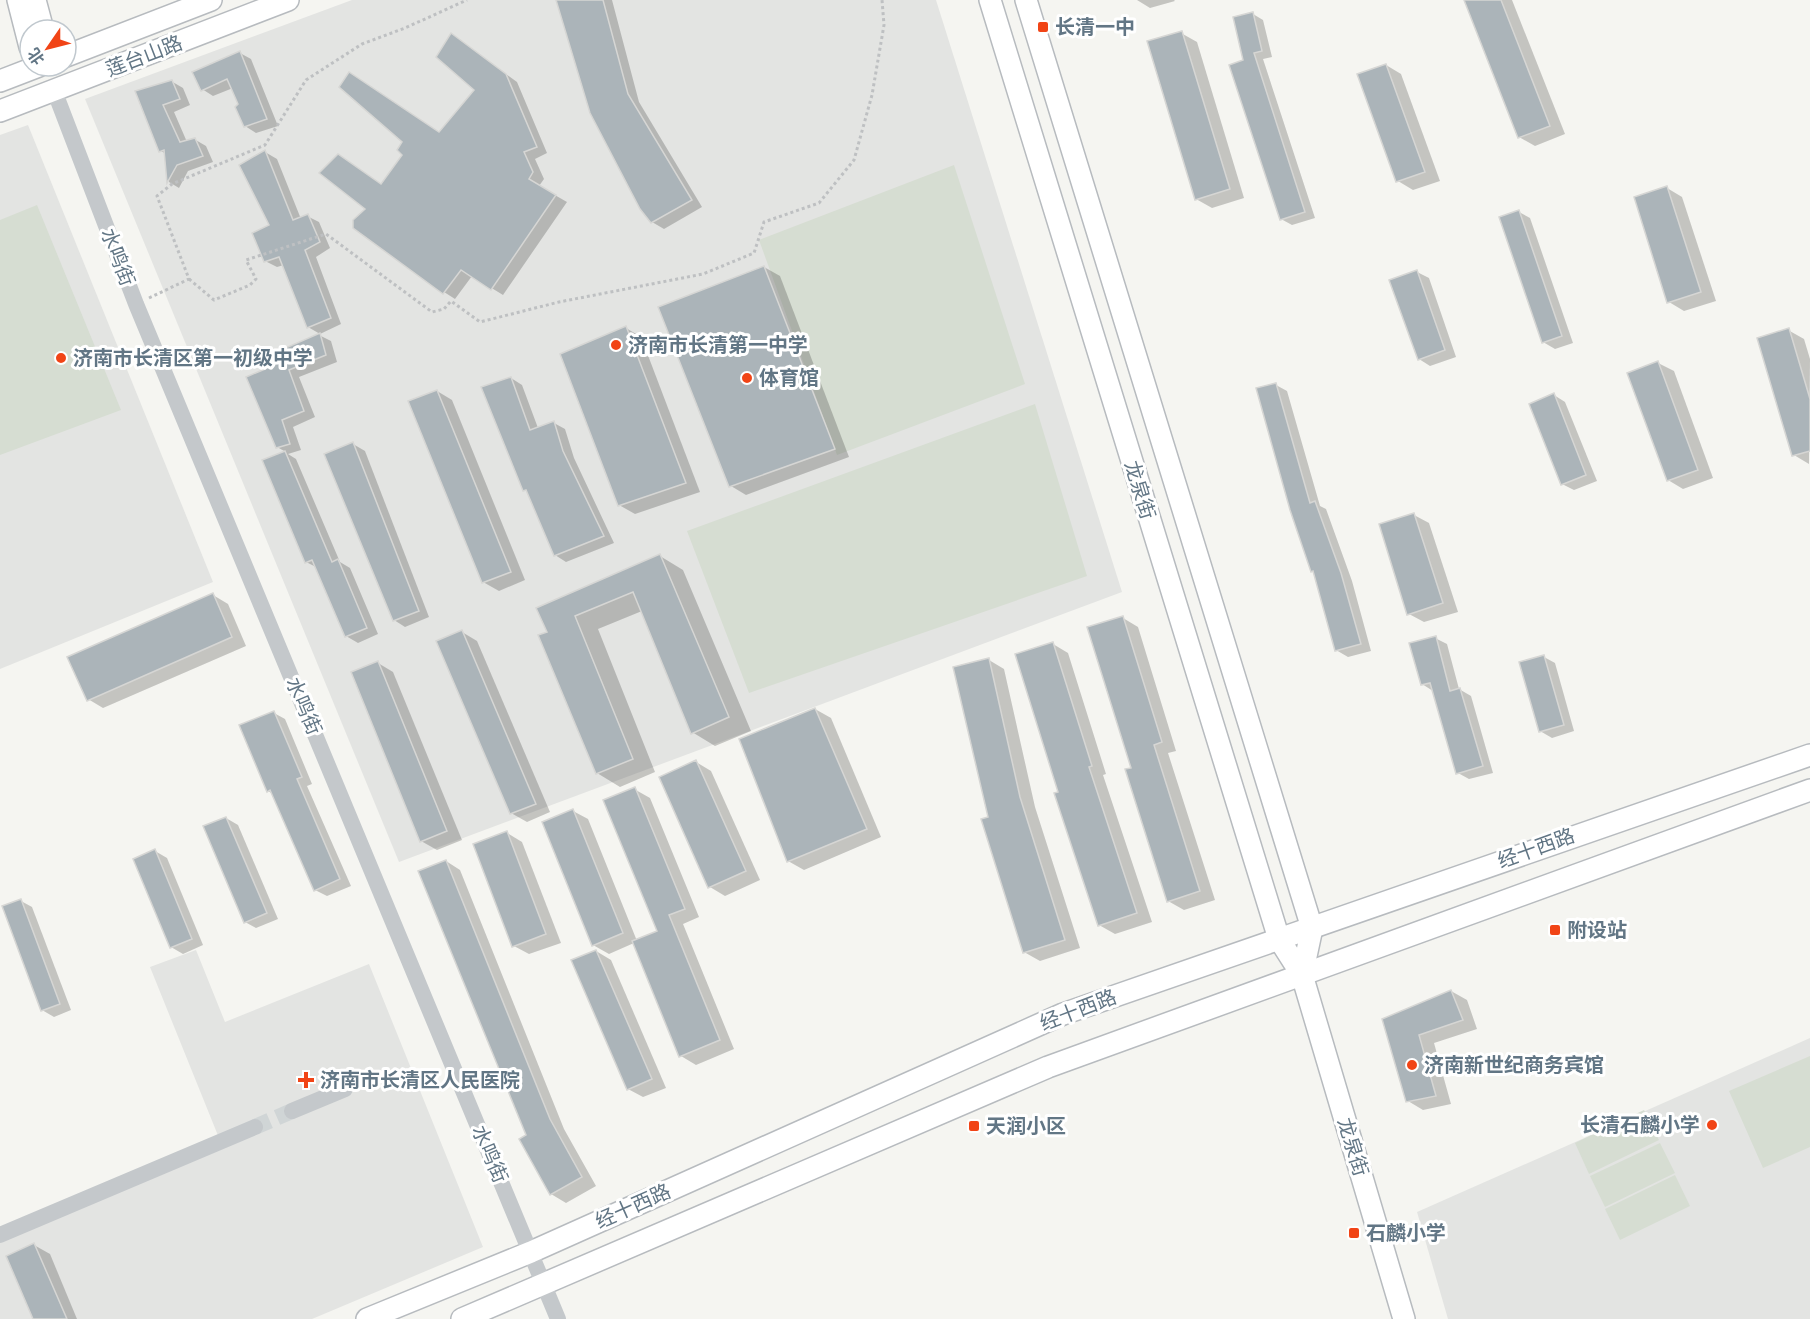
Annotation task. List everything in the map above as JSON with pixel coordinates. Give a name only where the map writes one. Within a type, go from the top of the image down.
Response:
[{"type":"main road","name":"水鸣街","points":[[18,0],[24,18]]},
{"type":"main road","points":[[35,0],[40,18]]},
{"type":"main road","name":"莲台山路","points":[[78,51],[211,0]]},
{"type":"main road","name":"莲台山路","points":[[0,111],[288,0]]},
{"type":"main road","name":"龙泉街","points":[[990,0],[1279,939],[1302,975],[1404,1319]]},
{"type":"main road","name":"龙泉街","points":[[1026,0],[1312,928],[1302,975]]},
{"type":"main road","points":[[0,81],[18,72]]},
{"type":"main road","name":"水鸣街","points":[[47,78],[54,90]]},
{"type":"main road","name":"经十西路","points":[[367,1319],[531,1252],[1063,1014],[1642,811],[1810,755]]},
{"type":"main road","name":"经十西路","points":[[462,1319],[544,1286],[1048,1067],[1810,790]]},
{"type":"street","name":"水鸣街","points":[[54,90],[136,304],[558,1319]]},
{"type":"street","points":[[292,1111],[345,1089]]},
{"type":"street","points":[[0,1236],[255,1127]]},
{"type":"path","points":[[466,0],[405,28],[362,44],[306,80],[265,145],[172,184],[157,196],[189,279],[214,300],[250,285],[256,279],[246,260],[326,234],[432,312],[444,309],[451,301],[480,322],[559,302],[703,274],[754,253],[764,222],[819,203],[854,160],[872,95],[884,25],[882,0]]},
{"type":"path","points":[[136,304],[189,279]]},
{"type":"shaded area","name":"济南市长清第一中学","points":[[352,0],[936,0],[1122,592],[399,862],[85,99]]},
{"type":"shaded area","name":"济南市长清区第一初级中学","points":[[28,125],[213,582],[0,669],[0,135]]},
{"type":"shaded area","points":[[954,165],[1025,384],[837,455],[759,240]]},
{"type":"shaded area","points":[[37,205],[121,410],[0,455],[0,220]]},
{"type":"shaded area","points":[[1035,404],[1087,576],[749,693],[687,531]]},
{"type":"shaded area","name":"济南市长清区人民医院","points":[[196,950],[225,1022],[369,964],[483,1247],[312,1319],[0,1319],[0,1232],[219,1138],[150,967]]},
{"type":"shaded area","name":"长清石麟小学","points":[[1810,1038],[1810,1319],[1448,1319],[1417,1212]]},
{"type":"shaded area","points":[[1810,1056],[1810,1147],[1763,1168],[1729,1091]]},
{"type":"shaded area","points":[[1644,1110],[1659,1140],[1589,1174],[1575,1143]]},
{"type":"shaded area","points":[[1660,1143],[1675,1173],[1605,1207],[1590,1176]]},
{"type":"shaded area","points":[[1675,1175],[1690,1206],[1620,1240],[1605,1209]]},
{"type":"building","points":[[556,0],[603,0],[628,94],[692,200],[651,223],[640,209],[590,113]]},
{"type":"building","points":[[1464,0],[1501,0],[1550,126],[1518,138]]},
{"type":"building","points":[[1253,12],[1262,51],[1254,53],[1305,212],[1280,220],[1229,65],[1243,60],[1233,17]]},
{"type":"building","points":[[1182,31],[1230,189],[1195,200],[1147,41]]},
{"type":"building","points":[[451,33],[506,74],[537,147],[524,152],[533,172],[529,179],[556,195],[491,290],[461,270],[443,294],[353,228],[353,220],[365,209],[319,173],[338,154],[381,184],[402,155],[397,150],[402,142],[339,87],[349,72],[439,132],[474,90],[436,57]]},
{"type":"building","points":[[240,51],[267,119],[244,127],[235,107],[238,104],[227,79],[201,91],[192,72]]},
{"type":"building","points":[[1386,64],[1425,172],[1396,182],[1357,74]]},
{"type":"building","points":[[172,80],[180,99],[163,105],[180,142],[195,138],[203,156],[177,165],[167,183],[164,150],[159,152],[135,91]]},
{"type":"building","points":[[265,150],[293,220],[308,214],[320,242],[305,250],[331,318],[307,328],[279,257],[264,262],[252,233],[269,225],[239,165]]},
{"type":"building","points":[[1667,186],[1701,292],[1667,303],[1634,197]]},
{"type":"building","points":[[1519,210],[1562,336],[1542,343],[1499,217]]},
{"type":"building","name":"体育馆","points":[[764,266],[835,449],[729,487],[658,307]]},
{"type":"building","points":[[1417,270],[1445,350],[1418,360],[1389,280]]},
{"type":"building","points":[[626,326],[686,483],[618,506],[560,354]]},
{"type":"building","points":[[1789,328],[1810,399],[1810,451],[1792,456],[1757,338]]},
{"type":"building","points":[[320,333],[326,355],[289,370],[304,411],[282,420],[290,444],[276,448],[246,377],[265,369],[260,359]]},
{"type":"building","points":[[1658,361],[1698,470],[1667,481],[1627,373]]},
{"type":"building","points":[[511,377],[530,430],[554,421],[563,451],[604,536],[554,556],[526,490],[523,491],[481,387]]},
{"type":"building","points":[[1276,383],[1310,503],[1315,501],[1341,573],[1361,644],[1335,651],[1313,571],[1311,572],[1290,510],[1256,388]]},
{"type":"building","points":[[437,390],[511,572],[482,583],[408,401]]},
{"type":"building","points":[[1554,393],[1586,475],[1561,485],[1529,404]]},
{"type":"building","points":[[353,442],[419,611],[393,621],[324,454]]},
{"type":"building","points":[[285,451],[332,562],[338,559],[367,628],[345,637],[312,560],[305,563],[262,460]]},
{"type":"building","points":[[1414,513],[1443,603],[1407,615],[1379,524]]},
{"type":"building","points":[[660,554],[729,717],[691,734],[633,592],[575,616],[633,759],[596,774],[538,635],[547,632],[536,608]]},
{"type":"building","points":[[213,593],[232,637],[87,701],[67,657]]},
{"type":"building","points":[[1123,616],[1162,742],[1154,745],[1200,891],[1167,902],[1125,769],[1131,768],[1087,627]]},
{"type":"building","points":[[462,630],[536,804],[510,814],[436,641]]},
{"type":"building","points":[[1436,636],[1450,691],[1460,688],[1483,766],[1456,774],[1430,683],[1421,685],[1409,643]]},
{"type":"building","points":[[1053,642],[1092,766],[1089,767],[1137,913],[1098,926],[1054,793],[1058,792],[1015,654]]},
{"type":"building","points":[[1544,655],[1564,725],[1539,732],[1519,662]]},
{"type":"building","points":[[989,658],[1020,797],[1065,940],[1023,953],[981,819],[988,817],[953,667]]},
{"type":"building","points":[[378,661],[447,831],[420,842],[351,672]]},
{"type":"building","points":[[815,708],[867,829],[787,862],[739,739]]},
{"type":"building","points":[[274,711],[302,777],[297,779],[340,879],[314,891],[270,790],[267,792],[239,725]]},
{"type":"building","points":[[696,760],[746,871],[708,888],[659,777]]},
{"type":"building","points":[[635,787],[685,909],[669,915],[720,1040],[679,1057],[632,941],[657,931],[603,800]]},
{"type":"building","points":[[573,809],[623,933],[592,946],[542,822]]},
{"type":"building","points":[[226,817],[267,913],[244,923],[203,826]]},
{"type":"building","points":[[507,831],[546,934],[512,947],[473,844]]},
{"type":"building","points":[[155,849],[192,939],[170,948],[133,859]]},
{"type":"building","points":[[446,860],[550,1119],[582,1177],[550,1195],[519,1139],[526,1135],[418,871]]},
{"type":"building","points":[[21,899],[60,1004],[41,1011],[2,906]]},
{"type":"building","points":[[596,950],[652,1079],[627,1090],[571,960]]},
{"type":"building","name":"济南新世纪商务宾馆","points":[[1451,990],[1463,1020],[1419,1035],[1436,1096],[1406,1102],[1382,1019]]},
{"type":"building","points":[[34,1243],[67,1319],[33,1319],[6,1256]]},
{"type":"tunnel","points":[[255,1127],[292,1111]]},
{"type":"place","name":"长清一中","points":[[1043,27]]},
{"type":"place","name":"济南市长清第一中学","points":[[616,345]]},
{"type":"place","name":"济南市长清区第一初级中学","points":[[61,358]]},
{"type":"place","name":"体育馆","points":[[747,378]]},
{"type":"place","name":"附设站","points":[[1555,930]]},
{"type":"place","name":"济南新世纪商务宾馆","points":[[1412,1065]]},
{"type":"place","name":"济南市长清区人民医院","points":[[306,1080]]},
{"type":"place","name":"长清石麟小学","points":[[1712,1125]]},
{"type":"place","name":"天润小区","points":[[974,1126]]},
{"type":"place","name":"石麟小学","points":[[1354,1233]]}]
